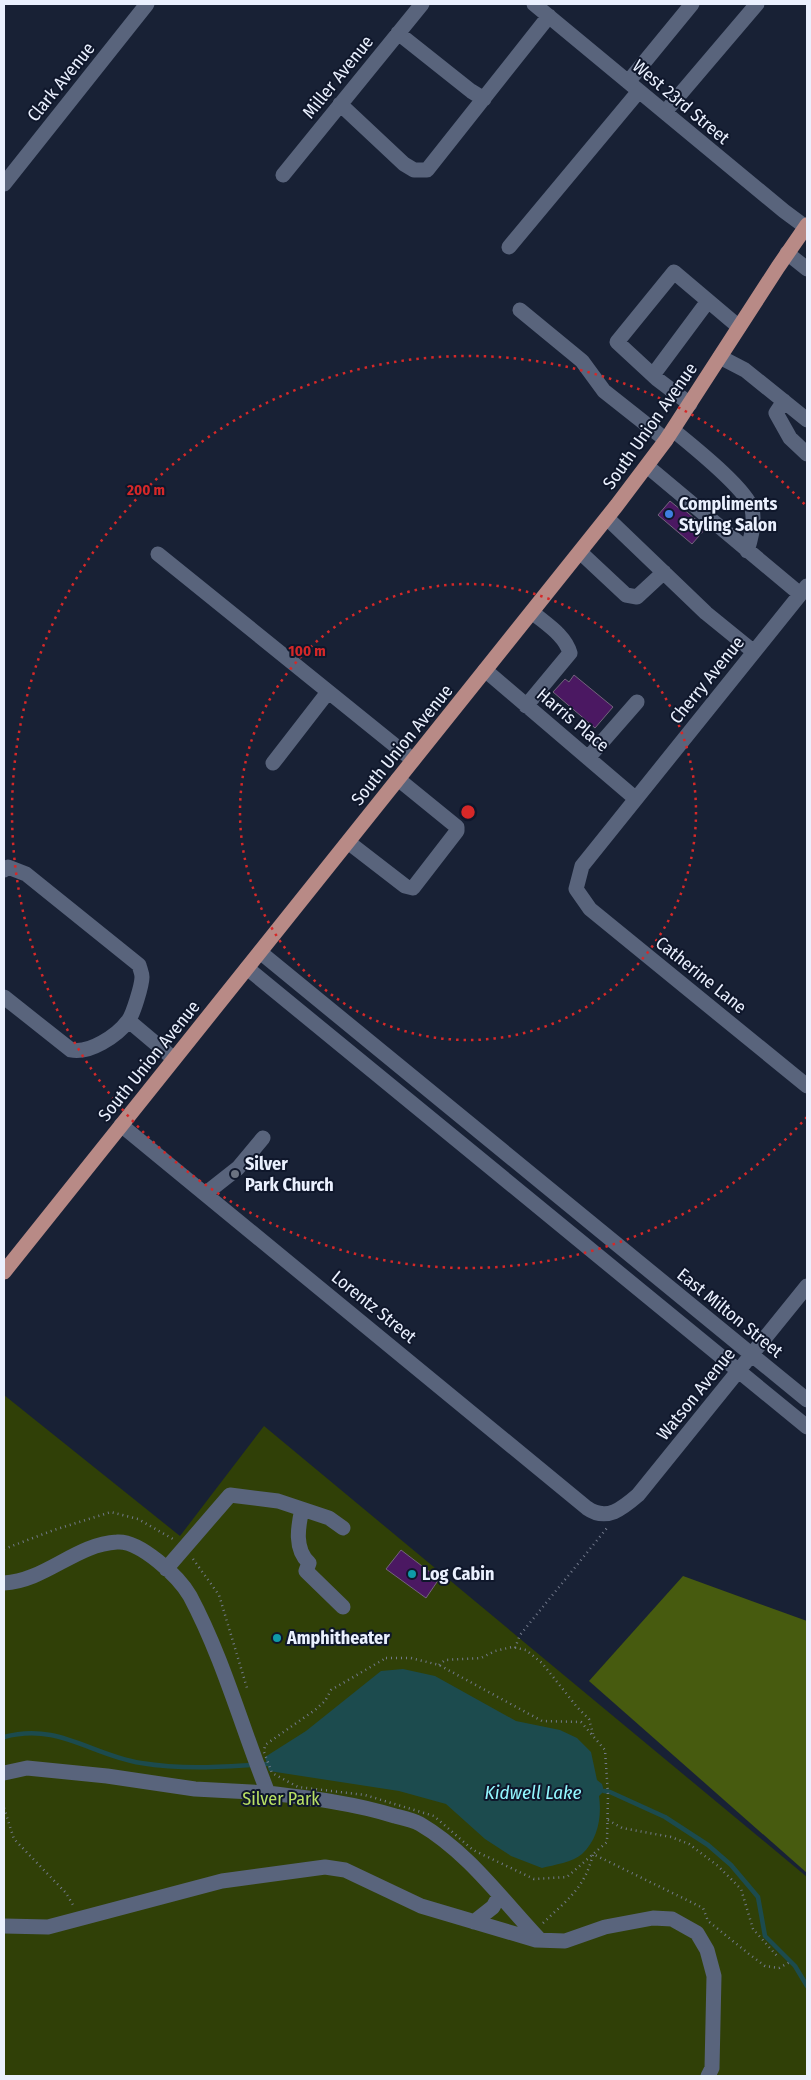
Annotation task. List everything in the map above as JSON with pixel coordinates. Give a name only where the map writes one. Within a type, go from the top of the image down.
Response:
[{"type":"main road","name":"South Union Avenue","points":[[4,1272],[647,466],[670,435],[787,254],[807,227]]},
{"type":"street","name":"Clark Avenue","points":[[4,184],[148,4]]},
{"type":"street","name":"Miller Avenue","points":[[283,175],[422,4]]},
{"type":"street","name":"West 23rd Street","points":[[534,4],[807,227]]},
{"type":"street","points":[[509,247],[633,86],[692,4]]},
{"type":"street","points":[[664,112],[757,4]]},
{"type":"street","points":[[340,104],[404,164],[414,170],[427,170],[549,16]]},
{"type":"street","points":[[398,33],[471,92],[484,99]]},
{"type":"street","points":[[787,254],[807,269]]},
{"type":"street","points":[[690,404],[653,375],[617,342],[674,272],[739,327]]},
{"type":"street","points":[[653,375],[708,301]]},
{"type":"street","points":[[520,310],[582,361],[604,391],[707,459],[742,493],[752,509],[752,538],[747,551]]},
{"type":"street","points":[[720,357],[745,370],[807,420]]},
{"type":"street","points":[[784,401],[776,413],[790,438],[807,454]]},
{"type":"street","points":[[647,466],[747,551],[804,590]]},
{"type":"street","points":[[607,518],[706,613],[754,652]]},
{"type":"street","points":[[580,552],[608,579],[626,594],[632,596],[637,597],[664,572]]},
{"type":"street","points":[[158,554],[413,760]]},
{"type":"street","name":"Cherry Avenue","points":[[576,889],[582,866],[804,590]]},
{"type":"street","points":[[526,706],[570,653],[568,644],[532,612]]},
{"type":"street","name":"Harris Place","points":[[485,670],[636,799]]},
{"type":"street","points":[[273,763],[328,692]]},
{"type":"street","points":[[588,758],[637,702]]},
{"type":"street","points":[[348,842],[410,888],[413,888],[457,832],[457,827],[398,779]]},
{"type":"street","points":[[4,870],[8,867],[26,874],[139,965],[142,976],[129,1021],[110,1037],[89,1049],[79,1052],[71,1050],[4,997]]},
{"type":"street","name":"Catherine Lane","points":[[576,889],[590,909],[807,1086]]},
{"type":"street","name":"East Milton Street","points":[[260,952],[807,1400]]},
{"type":"street","points":[[247,968],[807,1426]]},
{"type":"street","points":[[129,1021],[174,1059]]},
{"type":"street","points":[[359,1060],[372,1044]]},
{"type":"street","points":[[453,1137],[465,1120]]},
{"type":"street","name":"Lorentz Street","points":[[121,1125],[587,1508],[604,1514]]},
{"type":"street","points":[[205,1194],[238,1168],[263,1138]]},
{"type":"street","points":[[547,1214],[560,1198]]},
{"type":"street","name":"East Milton Street","points":[[640,1290],[652,1274]]},
{"type":"street","name":"Watson Avenue","points":[[604,1514],[618,1510],[638,1495],[807,1286]]},
{"type":"street","points":[[166,1569],[230,1495],[278,1502],[302,1509],[329,1518],[343,1528]]},
{"type":"street","points":[[302,1509],[297,1537],[305,1559],[309,1563],[306,1571],[342,1607]]},
{"type":"street","points":[[4,1581],[49,1569],[88,1548],[117,1542],[133,1544],[166,1569],[189,1595],[220,1663],[260,1761],[268,1793]]},
{"type":"street","points":[[4,1773],[27,1768],[107,1776],[195,1789],[268,1793],[322,1800],[373,1810],[418,1823],[443,1840],[479,1873],[536,1936]]},
{"type":"street","points":[[4,1926],[48,1927],[222,1881],[325,1867],[345,1870],[421,1906],[474,1922],[565,1941],[605,1927],[653,1918],[672,1919],[697,1933],[707,1950],[714,1976],[712,2068],[708,2076]]},
{"type":"street","points":[[474,1922],[487,1913],[498,1896]]},
{"type":"path","points":[[515,1648],[520,1636],[607,1530]]},
{"type":"path","points":[[439,1665],[445,1660],[481,1658],[495,1650],[515,1648],[526,1650],[542,1663],[589,1719],[593,1736]]},
{"type":"path","points":[[260,1761],[265,1744],[315,1710],[325,1701],[331,1690],[386,1658],[411,1658],[439,1665],[542,1722],[581,1722],[605,1750],[608,1795],[607,1842],[567,1877],[534,1879],[473,1850],[434,1816]]},
{"type":"path","points":[[4,1808],[14,1839],[66,1893]]},
{"type":"path","points":[[608,1820],[622,1828],[671,1838],[689,1844],[718,1866],[741,1889],[753,1929],[777,1956]]},
{"type":"path","points":[[536,1936],[582,1886],[589,1872],[593,1854]]},
{"type":"path","points":[[593,1854],[703,1908],[708,1921],[764,1966],[780,1968],[790,1962]]},
{"type":"green space","name":"Silver Park","points":[[4,1395],[180,1536],[264,1426],[807,1877],[807,2076],[4,2076]]},
{"type":"green space","points":[[683,1576],[807,1621],[807,1873],[589,1681]]},
{"type":"water","name":"Kidwell Lake","points":[[403,1669],[435,1676],[516,1721],[560,1730],[577,1738],[591,1752],[597,1780],[602,1784],[604,1791],[599,1796],[600,1812],[598,1827],[592,1842],[582,1854],[569,1861],[542,1868],[511,1856],[485,1839],[446,1804],[399,1791],[269,1771],[265,1757],[306,1731],[381,1671]]},
{"type":"building","points":[[670,501],[681,510],[682,508],[706,528],[692,544],[658,515]]},
{"type":"building","points":[[574,675],[613,707],[595,728],[553,692],[565,679],[569,682]]},
{"type":"building","name":"Log Cabin","points":[[401,1550],[439,1579],[426,1598],[386,1569]]},
{"type":"waterway","points":[[4,1737],[23,1733],[58,1737],[123,1759],[173,1767],[267,1764]]},
{"type":"waterway","points":[[604,1791],[665,1817],[708,1845],[731,1865],[758,1897],[765,1936],[795,1966],[807,1986]]},
{"type":"place","name":"Compliments Styling Salon","points":[[669,514]]},
{"type":"place","name":"Silver Park Church","points":[[235,1174]]},
{"type":"place","name":"Log Cabin","points":[[412,1574]]},
{"type":"place","name":"Amphitheater","points":[[277,1638]]}]
